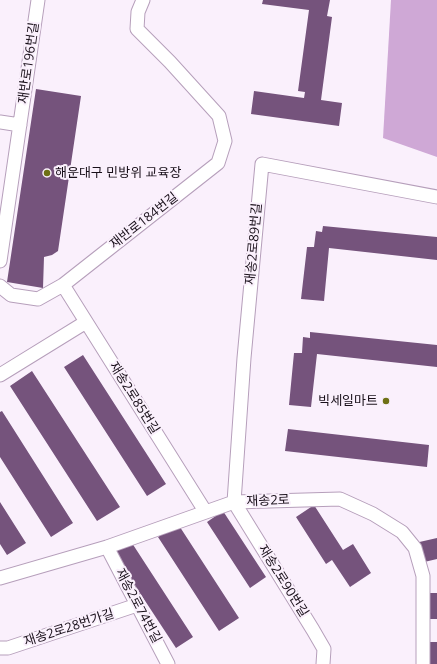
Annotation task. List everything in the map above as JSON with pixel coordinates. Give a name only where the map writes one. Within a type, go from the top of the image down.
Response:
[{"type":"street","name":"재반로196번길","points":[[0,261],[38,0]]},
{"type":"street","name":"재반로184번길","points":[[0,286],[11,295],[38,299],[62,285],[218,163],[225,141],[219,116],[170,62],[137,29],[138,12],[143,0]]},
{"type":"street","points":[[0,122],[20,125]]},
{"type":"street","name":"재송2로89번길","points":[[234,502],[244,358],[262,164],[437,197]]},
{"type":"street","name":"재송2로85번길","points":[[62,285],[205,511]]},
{"type":"street","points":[[0,374],[86,322]]},
{"type":"street","name":"재송2로","points":[[1,576],[107,547],[205,511],[234,502],[340,499],[374,514],[402,532],[415,548],[423,576],[423,664]]},
{"type":"street","name":"재송2로90번길","points":[[234,502],[314,630],[324,649],[324,664]]},
{"type":"street","name":"재송2로74번길","points":[[107,547],[168,664]]},
{"type":"street","name":"재송2로28번가길","points":[[0,648],[8,648],[137,605]]},
{"type":"shaded area","points":[[391,0],[437,0],[437,157],[383,138]]},
{"type":"building","points":[[263,0],[330,0],[327,16],[332,17],[321,100],[342,103],[339,126],[251,114],[254,91],[304,98],[305,92],[298,91],[309,10],[262,4]]},
{"type":"building","name":"해운대구 민방위 교육장","points":[[36,89],[81,96],[58,251],[52,255],[44,257],[43,288],[7,282]]},
{"type":"building","points":[[323,226],[437,237],[437,260],[329,248],[324,301],[301,299],[307,247],[314,247],[316,231],[322,232]]},
{"type":"building","points":[[310,332],[437,345],[437,367],[317,354],[311,407],[289,405],[294,353],[302,353],[303,337],[310,338]]},
{"type":"building","points":[[83,355],[166,484],[147,496],[64,367]]},
{"type":"building","points":[[32,371],[120,507],[97,521],[10,386]]},
{"type":"building","points":[[2,411],[73,523],[51,537],[0,457],[0,412]]},
{"type":"building","points":[[288,429],[429,445],[427,467],[285,451]]},
{"type":"building","points":[[0,502],[26,543],[7,555],[0,544]]},
{"type":"building","points":[[314,505],[343,550],[353,544],[371,573],[350,587],[332,560],[326,564],[296,517]]},
{"type":"building","points":[[223,511],[266,577],[250,588],[207,522]]},
{"type":"building","points":[[178,524],[239,618],[219,631],[158,537]]},
{"type":"building","points":[[437,538],[437,559],[420,563],[415,543]]},
{"type":"building","points":[[130,540],[193,637],[176,648],[113,552]]},
{"type":"building","points":[[427,593],[437,593],[437,619],[427,619]]},
{"type":"building","points":[[429,642],[437,642],[437,664],[429,664]]},
{"type":"place","name":"해운대구 민방위 교육장","points":[[47,173]]},
{"type":"place","name":"빅세일마트","points":[[386,401]]}]
